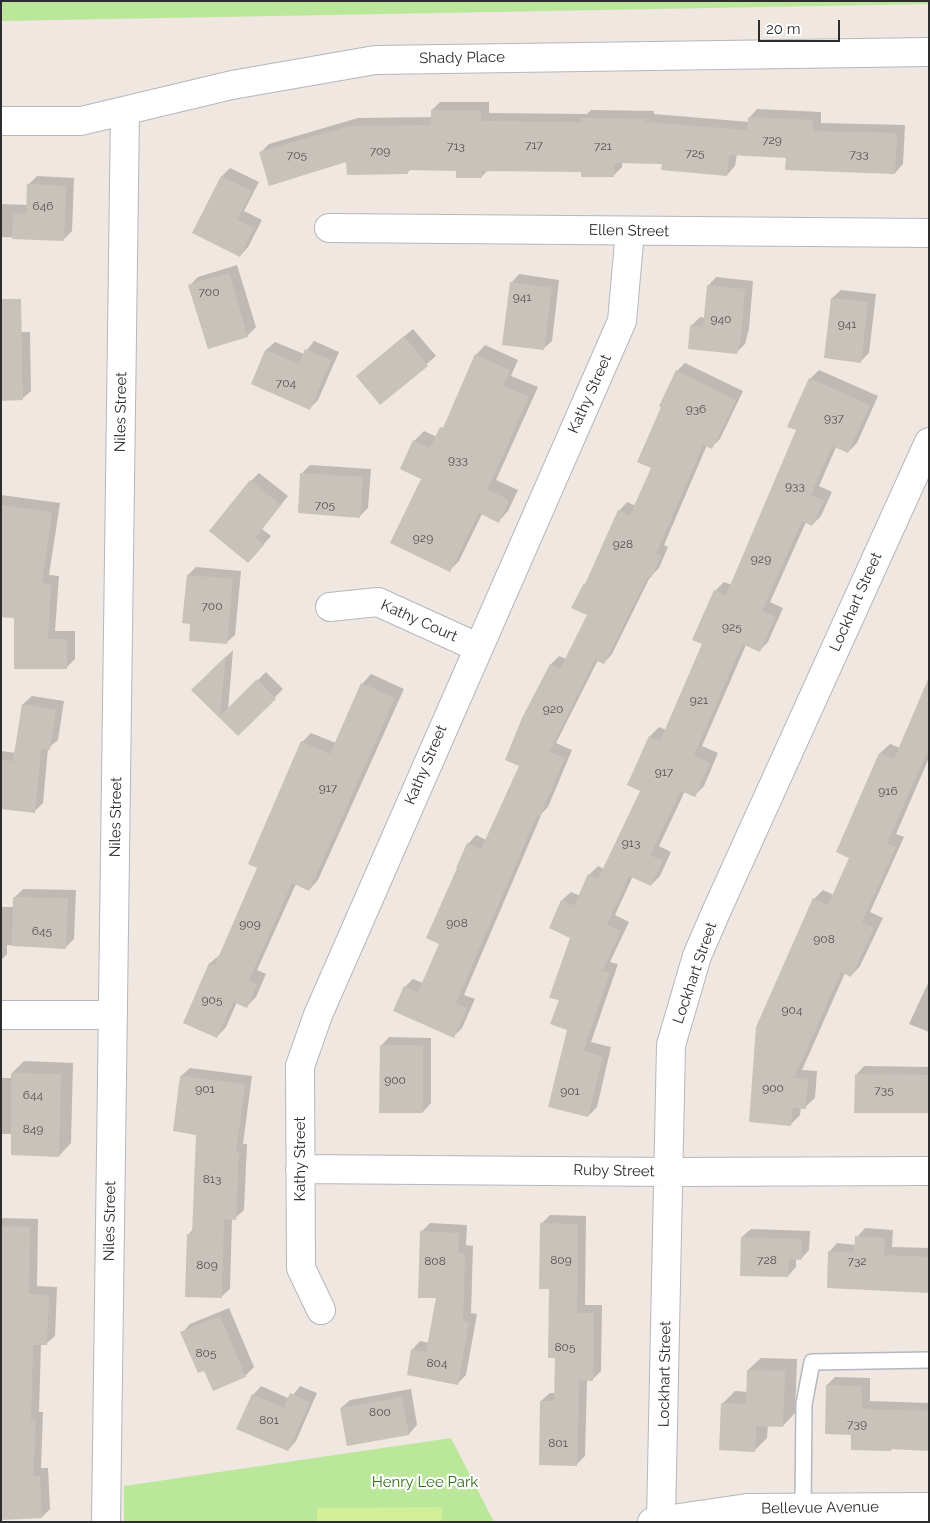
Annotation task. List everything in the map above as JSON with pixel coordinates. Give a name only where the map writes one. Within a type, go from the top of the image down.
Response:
[{"type":"street","name":"Shady Place","points":[[1,121],[80,121],[232,85],[375,60],[929,52]]},
{"type":"street","name":"Niles Street","points":[[106,1522],[125,111]]},
{"type":"street","name":"Ellen Street","points":[[329,228],[929,234]]},
{"type":"street","name":"Kathy Street","points":[[321,1310],[301,1268],[300,1066],[318,1015],[477,647],[622,321],[630,231]]},
{"type":"street","name":"Lockhart Street","points":[[657,1521],[670,1172],[671,1045],[697,956],[929,442]]},
{"type":"street","name":"Kathy Court","points":[[330,607],[378,602],[477,647]]},
{"type":"street","points":[[1,1015],[113,1015]]},
{"type":"street","name":"Ruby Street","points":[[300,1169],[670,1172],[929,1171]]},
{"type":"street","name":"Bellevue Avenue","points":[[657,1521],[747,1508],[929,1507]]},
{"type":"lane","points":[[803,1508],[804,1404],[812,1362],[929,1360]]},
{"type":"green space","points":[[1,1],[929,1],[929,4],[1,21]]},
{"type":"green space","name":"Henry Lee Park","points":[[451,1438],[494,1522],[124,1522],[124,1486]]},
{"type":"green space","points":[[442,1507],[442,1522],[317,1522],[317,1508]]},
{"type":"building","points":[[431,110],[481,110],[481,121],[582,122],[582,118],[646,119],[646,122],[747,130],[748,117],[813,120],[813,131],[897,133],[895,174],[785,170],[786,158],[729,155],[727,176],[661,170],[662,164],[614,163],[614,177],[581,177],[581,172],[482,171],[482,178],[456,178],[456,171],[408,170],[408,174],[347,175],[346,162],[269,186],[259,152],[349,126],[431,125]]},
{"type":"building","points":[[221,176],[252,191],[237,220],[254,228],[240,257],[192,233]]},
{"type":"building","points":[[27,184],[66,186],[64,241],[12,239],[13,213],[26,214]]},
{"type":"building","points":[[229,273],[248,337],[208,349],[188,285]]},
{"type":"building","points":[[510,282],[552,288],[544,350],[502,345]]},
{"type":"building","points":[[707,285],[745,289],[741,338],[737,354],[688,349],[690,325],[703,327]]},
{"type":"building","points":[[831,298],[868,302],[861,363],[824,358]]},
{"type":"building","points":[[1,299],[21,299],[23,400],[1,401]]},
{"type":"building","points":[[404,336],[428,366],[380,405],[356,376]]},
{"type":"building","points":[[305,349],[331,360],[310,410],[251,384],[265,350],[299,364]]},
{"type":"building","points":[[475,354],[510,370],[503,386],[529,397],[487,490],[509,500],[499,523],[479,513],[450,572],[390,543],[421,479],[400,469],[413,440],[430,448],[440,427],[443,428]]},
{"type":"building","points":[[676,370],[736,400],[712,449],[703,445],[656,554],[661,556],[651,578],[648,576],[604,664],[595,660],[549,752],[565,758],[540,816],[537,815],[456,1003],[467,1008],[454,1038],[393,1011],[404,986],[418,992],[439,944],[426,938],[467,843],[481,849],[519,766],[505,760],[522,718],[550,664],[560,669],[587,615],[571,608],[585,584],[618,510],[630,515],[651,468],[637,462],[661,407],[659,406]]},
{"type":"building","points":[[809,378],[870,405],[848,453],[832,446],[811,495],[824,501],[812,526],[802,521],[762,611],[775,617],[760,652],[742,644],[694,755],[710,763],[695,797],[681,791],[650,855],[663,861],[651,886],[629,876],[607,925],[621,931],[602,971],[610,973],[583,1051],[603,1056],[588,1117],[548,1107],[567,1030],[550,1024],[559,1000],[549,998],[570,938],[549,928],[561,900],[574,906],[588,874],[598,879],[640,791],[627,785],[649,736],[660,741],[702,644],[692,640],[714,590],[726,595],[796,430],[787,427]]},
{"type":"building","points":[[300,473],[363,477],[360,518],[298,513]]},
{"type":"building","points":[[250,480],[281,505],[255,538],[264,545],[248,563],[209,531]]},
{"type":"building","points":[[1,505],[52,512],[42,583],[51,584],[48,639],[67,639],[67,669],[14,669],[14,618],[1,617]]},
{"type":"building","points":[[187,575],[233,579],[227,644],[189,641],[190,624],[182,623]]},
{"type":"building","points":[[226,656],[220,716],[257,679],[276,699],[238,736],[191,690]]},
{"type":"building","points":[[929,677],[929,748],[887,843],[896,847],[862,922],[874,928],[851,977],[841,972],[794,1078],[808,1080],[806,1109],[793,1108],[791,1126],[749,1122],[756,1027],[813,898],[828,905],[849,858],[836,852],[879,753],[894,759]]},
{"type":"building","points":[[361,683],[395,698],[309,891],[292,883],[249,980],[257,984],[247,1008],[233,1002],[217,1038],[183,1023],[209,963],[215,965],[257,868],[248,864],[301,741],[330,754]]},
{"type":"building","points":[[22,704],[56,710],[50,750],[41,749],[35,813],[1,809],[1,760],[13,761]]},
{"type":"building","points":[[13,897],[68,898],[66,949],[12,946]]},
{"type":"building","points":[[380,1045],[423,1045],[423,1113],[379,1113]]},
{"type":"building","points":[[11,1073],[61,1074],[59,1157],[11,1155]]},
{"type":"building","points":[[855,1074],[928,1075],[928,1113],[854,1113]]},
{"type":"building","points":[[180,1076],[245,1084],[236,1152],[239,1152],[236,1220],[224,1219],[222,1298],[185,1297],[187,1234],[192,1235],[196,1135],[173,1131]]},
{"type":"building","points":[[540,1223],[578,1224],[577,1313],[594,1313],[593,1381],[579,1380],[577,1466],[539,1465],[540,1401],[554,1401],[555,1358],[548,1358],[549,1289],[539,1289]]},
{"type":"building","points":[[1,1226],[30,1227],[29,1294],[49,1295],[47,1345],[33,1345],[31,1420],[36,1420],[33,1476],[40,1476],[42,1518],[1,1520]]},
{"type":"building","points":[[420,1231],[459,1233],[458,1253],[465,1254],[463,1321],[469,1322],[458,1385],[407,1375],[411,1349],[426,1352],[436,1298],[418,1298]]},
{"type":"building","points":[[855,1236],[885,1238],[884,1255],[929,1257],[929,1293],[827,1288],[828,1251],[854,1253]]},
{"type":"building","points":[[741,1237],[802,1239],[801,1260],[789,1259],[788,1277],[740,1276]]},
{"type":"building","points":[[220,1316],[246,1377],[213,1391],[204,1371],[198,1373],[180,1332]]},
{"type":"building","points":[[747,1370],[785,1371],[783,1427],[756,1426],[755,1452],[719,1450],[721,1403],[746,1404]]},
{"type":"building","points":[[826,1385],[862,1386],[862,1409],[929,1411],[929,1451],[891,1449],[891,1451],[851,1450],[851,1435],[825,1434]]},
{"type":"building","points":[[290,1393],[310,1402],[288,1451],[236,1429],[252,1394],[284,1408]]},
{"type":"building","points":[[402,1397],[409,1435],[347,1446],[340,1408]]}]
